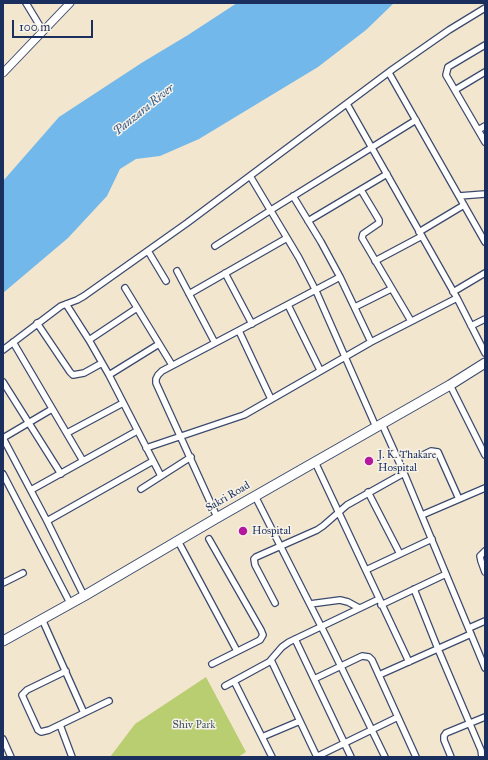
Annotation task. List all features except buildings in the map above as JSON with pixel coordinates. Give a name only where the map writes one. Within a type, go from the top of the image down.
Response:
[{"type":"main road","name":"Sakri Road","points":[[3,641],[84,596],[217,517],[466,376],[485,363]]},
{"type":"main road","name":"Sakri Road","points":[[466,376],[485,368]]},
{"type":"street","points":[[26,3],[43,31]]},
{"type":"street","points":[[3,73],[70,3]]},
{"type":"street","points":[[3,350],[61,306],[84,296],[148,251],[389,73],[449,30],[485,8]]},
{"type":"street","points":[[485,45],[448,67],[446,74],[485,142]]},
{"type":"street","points":[[455,90],[485,72]]},
{"type":"street","points":[[389,73],[485,242]]},
{"type":"street","points":[[347,104],[457,298],[485,353]]},
{"type":"street","points":[[215,246],[416,120]]},
{"type":"street","points":[[478,130],[485,126]]},
{"type":"street","points":[[308,221],[386,174]]},
{"type":"street","points":[[250,176],[271,210],[316,291],[379,426],[404,473],[484,661],[485,668]]},
{"type":"street","points":[[361,190],[379,220],[378,224],[362,235],[362,238],[374,261],[411,321]]},
{"type":"street","points":[[459,196],[485,194]]},
{"type":"street","points":[[293,196],[340,277],[371,342]]},
{"type":"street","points":[[374,261],[421,234],[464,205]]},
{"type":"street","points":[[189,294],[287,238]]},
{"type":"street","points":[[148,251],[166,281]]},
{"type":"street","points":[[177,271],[215,343]]},
{"type":"street","points":[[225,273],[252,324]]},
{"type":"street","points":[[453,292],[485,273]]},
{"type":"street","points":[[217,517],[156,383],[156,378],[162,371],[172,365],[288,306],[340,277]]},
{"type":"street","points":[[125,288],[172,365]]},
{"type":"street","points":[[355,307],[391,289]]},
{"type":"street","points":[[146,448],[237,418],[371,342],[457,298]]},
{"type":"street","points":[[66,304],[109,375],[160,476]]},
{"type":"street","points":[[288,306],[320,370]]},
{"type":"street","points":[[89,340],[137,308]]},
{"type":"street","points":[[471,326],[485,318]]},
{"type":"street","points":[[37,323],[73,375],[84,373],[102,363]]},
{"type":"street","points":[[239,331],[271,399]]},
{"type":"street","points":[[13,342],[83,461]]},
{"type":"street","points":[[109,375],[159,344]]},
{"type":"street","points":[[3,382],[30,422],[61,474]]},
{"type":"street","points":[[450,385],[483,446],[485,455]]},
{"type":"street","points":[[67,433],[123,403]]},
{"type":"street","points":[[52,409],[3,438],[47,521],[84,596]]},
{"type":"street","points":[[31,490],[137,431]]},
{"type":"street","points":[[423,455],[431,452],[438,452],[459,499]]},
{"type":"street","points":[[141,489],[191,457]]},
{"type":"street","points":[[47,521],[153,461]]},
{"type":"street","points":[[315,462],[339,510],[381,605],[409,662]]},
{"type":"street","points":[[275,603],[254,562],[254,559],[259,555],[323,526],[339,510],[368,492],[404,473]]},
{"type":"street","points":[[3,474],[70,603]]},
{"type":"street","points":[[422,515],[485,488]]},
{"type":"street","points":[[368,492],[400,554]]},
{"type":"street","points":[[255,496],[385,757]]},
{"type":"street","points":[[209,539],[261,630],[262,635],[260,640],[212,664]]},
{"type":"street","points":[[366,570],[432,539]]},
{"type":"street","points":[[178,541],[237,651]]},
{"type":"street","points":[[485,552],[480,556],[480,561],[485,572]]},
{"type":"street","points":[[3,583],[23,573]]},
{"type":"street","points":[[381,605],[446,574]]},
{"type":"street","points":[[414,589],[438,649],[482,750],[482,757]]},
{"type":"street","points":[[225,686],[271,660],[282,647],[295,639],[379,599]]},
{"type":"street","points":[[310,604],[340,600],[348,602],[359,608]]},
{"type":"street","points":[[42,619],[84,713]]},
{"type":"street","points":[[379,675],[438,649],[485,622]]},
{"type":"street","points":[[295,639],[351,757]]},
{"type":"street","points":[[314,679],[362,656],[366,656],[372,660],[416,757]]},
{"type":"street","points":[[271,660],[316,757],[398,717]]},
{"type":"street","points":[[66,671],[27,690],[22,695],[38,730],[44,732],[109,701]]},
{"type":"street","points":[[234,681],[272,757]]},
{"type":"street","points":[[451,757],[444,736],[446,733],[485,717]]},
{"type":"street","points":[[262,737],[300,721]]},
{"type":"street","points":[[60,725],[72,757]]},
{"type":"street","points":[[3,739],[12,757]]},
{"type":"green space","name":"Shiv Park","points":[[206,677],[246,752],[238,757],[110,757],[135,724]]},
{"type":"water","name":"Panzara River","points":[[237,3],[394,3],[366,30],[318,67],[199,139],[160,156],[136,159],[120,169],[107,196],[68,238],[3,293],[3,181],[59,117]]},
{"type":"place","name":"J. K. Thakare Hospital","points":[[369,461]]},
{"type":"place","name":"Hospital","points":[[243,531]]}]
